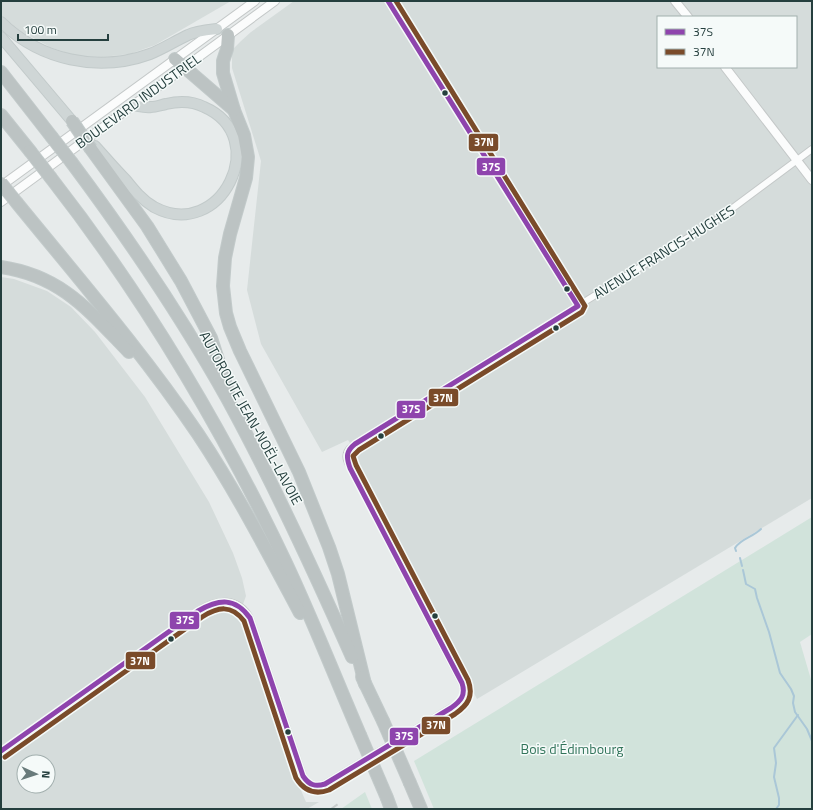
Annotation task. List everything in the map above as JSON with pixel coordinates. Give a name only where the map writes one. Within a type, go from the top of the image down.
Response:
[{"type":"highway","points":[[228,36],[223,67],[234,110],[244,135],[248,151],[246,178],[231,229],[225,258],[223,286],[228,318],[240,351],[299,472],[329,547],[338,574],[365,684]]},
{"type":"highway","points":[[175,59],[234,110]]},
{"type":"highway","name":"AUTOROUTE JEAN-NOËL-LAVOIE","points":[[1,72],[52,136],[128,242],[196,345],[235,413],[290,521],[383,721],[421,809]]},
{"type":"highway","points":[[1,115],[51,178],[128,284],[170,349],[211,419],[249,489],[310,616],[389,804]]},
{"type":"highway","points":[[72,122],[93,147],[147,226],[195,307],[211,338],[235,413]]},
{"type":"highway","points":[[1,185],[141,356],[199,436],[240,502],[335,675]]},
{"type":"highway","points":[[1,267],[37,276],[73,296],[171,396]]},
{"type":"main road","points":[[1,22],[21,38],[43,51],[70,60],[93,63],[111,63],[133,60],[155,52],[189,34],[217,29]]},
{"type":"main road","points":[[1,37],[72,122]]},
{"type":"main road","points":[[93,147],[140,196],[153,206],[163,210],[180,213],[196,211],[206,207],[221,196],[228,188],[233,178],[237,156],[232,136],[228,127],[221,119],[206,107],[188,102],[174,102],[152,108],[133,105]]},
{"type":"street","name":"BOULEVARD INDUSTRIEL","points":[[1,185],[255,1]]},
{"type":"street","name":"BOULEVARD INDUSTRIEL","points":[[1,202],[275,1]]},
{"type":"street","points":[[388,1],[578,306]]},
{"type":"street","points":[[675,1],[687,16]]},
{"type":"street","points":[[727,68],[812,180]]},
{"type":"street","name":"AVENUE FRANCIS-HUGHES","points":[[1,751],[198,611],[217,602],[227,602],[236,605],[244,610],[250,618],[303,775],[306,782],[312,785],[318,786],[325,784],[459,703],[464,694],[462,683],[350,468],[346,458],[346,453],[349,448],[723,216],[812,149]]},
{"type":"shaded area","points":[[1,1],[231,1],[155,45],[130,54],[102,57],[76,56],[50,47],[22,32],[1,15]]},
{"type":"shaded area","points":[[294,1],[812,1],[812,498],[477,699],[355,459],[356,452],[348,440],[322,452],[261,344],[247,290],[261,161],[232,68],[232,50],[241,41]]},
{"type":"shaded area","points":[[1,277],[14,279],[47,291],[71,307],[95,332],[145,397],[209,502],[233,553],[242,578],[246,596],[238,618],[250,642],[297,781],[306,802],[319,802],[307,809],[1,809]]},
{"type":"green space","name":"Bois d'Édimbourg","points":[[812,517],[812,634],[800,642],[812,683],[812,809],[434,809],[414,761]]},
{"type":"green space","points":[[365,792],[372,809],[341,809]]},
{"type":"waterway","points":[[736,551],[735,548],[740,542],[761,529]]},
{"type":"waterway","points":[[740,558],[742,566]]},
{"type":"waterway","points":[[743,570],[746,584],[755,589],[780,673],[794,696],[793,703],[795,712],[807,729],[812,741]]},
{"type":"waterway","points":[[776,809],[779,805],[779,798],[774,777],[776,763],[774,748],[798,715]]},
{"type":"railway","points":[[331,809],[338,804]]},
{"type":"transit line","name":"37S","points":[[1,751],[198,611],[220,602],[232,603],[238,606],[250,618],[303,776],[312,784],[325,784],[451,708],[458,703],[462,697],[462,683],[350,468],[347,457],[348,452],[355,444],[578,306],[388,1]]},
{"type":"transit line","name":"37N","points":[[5,757],[202,617],[219,609],[234,612],[244,621],[296,778],[306,789],[310,791],[319,792],[329,790],[455,714],[469,700],[470,686],[468,680],[356,465],[353,456],[359,450],[582,312],[585,306],[396,1]]}]
